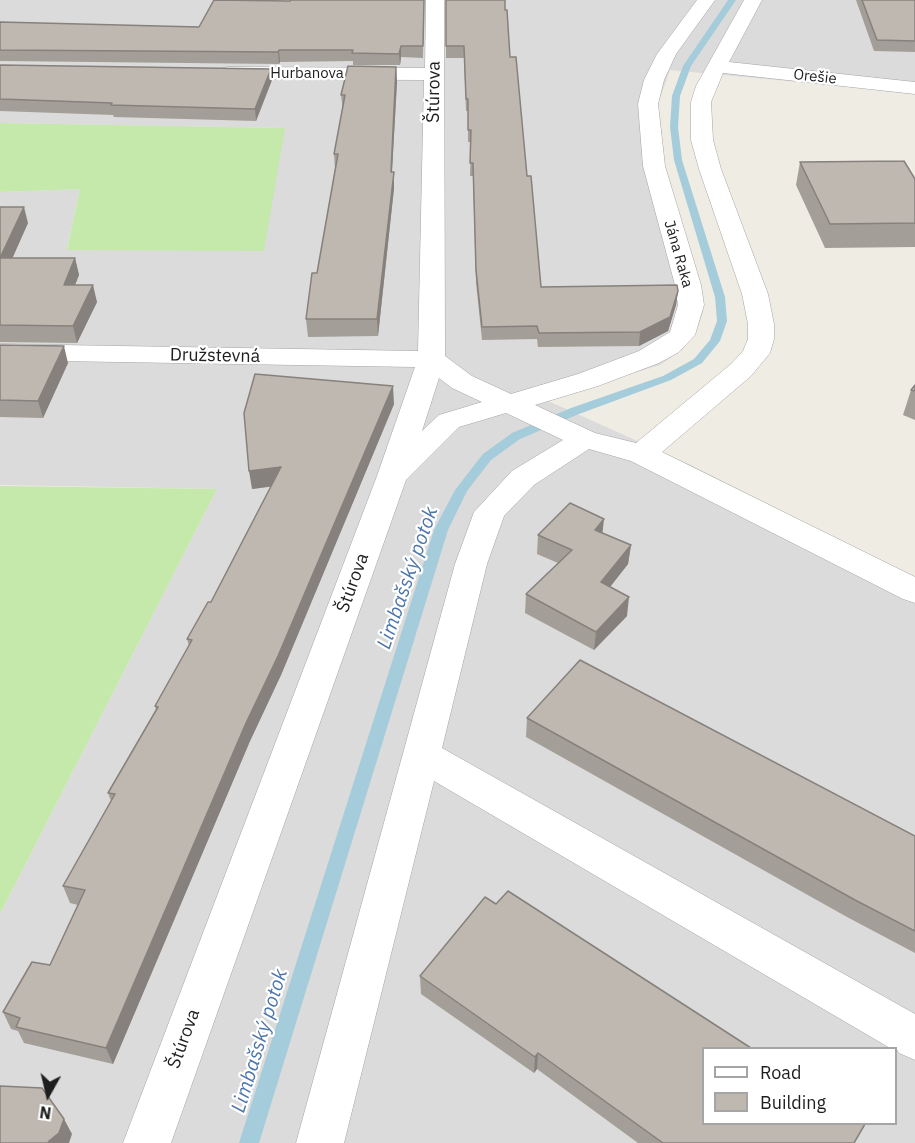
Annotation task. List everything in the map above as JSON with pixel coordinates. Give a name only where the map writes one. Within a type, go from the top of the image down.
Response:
[{"type":"street","name":"Štúrova","points":[[147,1143],[392,476],[431,359],[435,0]]},
{"type":"street","name":"Jána Raka","points":[[392,476],[449,421],[507,402],[588,380],[649,357],[669,346],[681,335],[691,305],[688,285],[654,166],[648,104],[654,80],[667,54],[706,0]]},
{"type":"street","points":[[642,453],[741,370],[756,353],[761,339],[761,324],[755,294],[710,169],[702,140],[701,102],[715,66],[753,0]]},
{"type":"street","name":"Orešie","points":[[715,66],[915,88]]},
{"type":"street","name":"Hurbanova","points":[[204,73],[434,74]]},
{"type":"street","name":"Družstevná","points":[[0,352],[431,359]]},
{"type":"street","points":[[431,359],[462,382],[585,439],[642,453],[915,591]]},
{"type":"street","points":[[320,1143],[471,564],[490,512],[523,478],[585,439]]},
{"type":"street","points":[[421,755],[915,1038]]},
{"type":"shaded area","points":[[0,0],[915,0],[915,93],[670,70],[658,104],[660,131],[669,200],[701,291],[703,312],[697,330],[682,350],[660,365],[546,400],[691,465],[915,579],[915,1143],[0,1143],[0,914],[217,489],[0,485],[0,192],[80,189],[67,249],[285,128],[0,123]]},
{"type":"green space","points":[[0,123],[285,128],[264,251],[67,250],[80,189],[0,192]]},
{"type":"green space","points":[[0,486],[217,489],[0,914]]},
{"type":"building","points":[[214,0],[424,0],[423,46],[401,46],[399,54],[352,53],[353,50],[279,50],[278,52],[0,50],[0,22],[199,27]]},
{"type":"building","points":[[446,0],[505,0],[510,57],[516,57],[527,176],[531,176],[541,287],[677,285],[678,291],[670,317],[640,332],[539,333],[537,326],[482,327],[476,270],[473,163],[470,163],[471,130],[468,130],[464,46],[446,46]]},
{"type":"building","points":[[862,0],[915,0],[915,41],[877,40]]},
{"type":"building","points":[[0,65],[271,69],[255,109],[0,99]]},
{"type":"building","points":[[348,66],[396,67],[391,172],[394,172],[377,319],[306,319],[312,273],[317,273],[338,154],[334,154],[345,95],[341,95]]},
{"type":"building","points":[[904,161],[915,179],[915,223],[830,224],[800,162]]},
{"type":"building","points":[[0,207],[24,207],[0,258]]},
{"type":"building","points":[[0,258],[75,258],[64,285],[93,285],[73,326],[0,325]]},
{"type":"building","points":[[0,345],[64,346],[38,401],[0,400]]},
{"type":"building","points":[[255,374],[393,386],[278,656],[246,723],[106,1048],[16,1027],[20,1018],[3,1012],[32,962],[50,965],[85,890],[63,886],[115,794],[108,793],[158,707],[155,706],[192,640],[187,639],[208,602],[211,602],[281,467],[249,471],[244,413]]},
{"type":"building","points":[[570,503],[604,519],[595,530],[631,545],[601,582],[629,597],[596,632],[526,594],[572,550],[538,535]]},
{"type":"building","points":[[580,660],[915,836],[915,931],[527,718]]},
{"type":"building","points":[[508,891],[749,1047],[702,1047],[702,1125],[864,1125],[854,1143],[663,1143],[538,1053],[535,1057],[420,976],[485,897],[496,904]]},
{"type":"building","points":[[0,1086],[42,1088],[64,1119],[59,1133],[48,1143],[0,1143]]},
{"type":"waterway","name":"Limbašský potok","points":[[249,1143],[441,530],[461,490],[487,457],[516,436],[575,411],[667,378],[698,361],[715,341],[722,321],[720,297],[678,160],[674,127],[676,96],[687,66],[732,0]]}]
